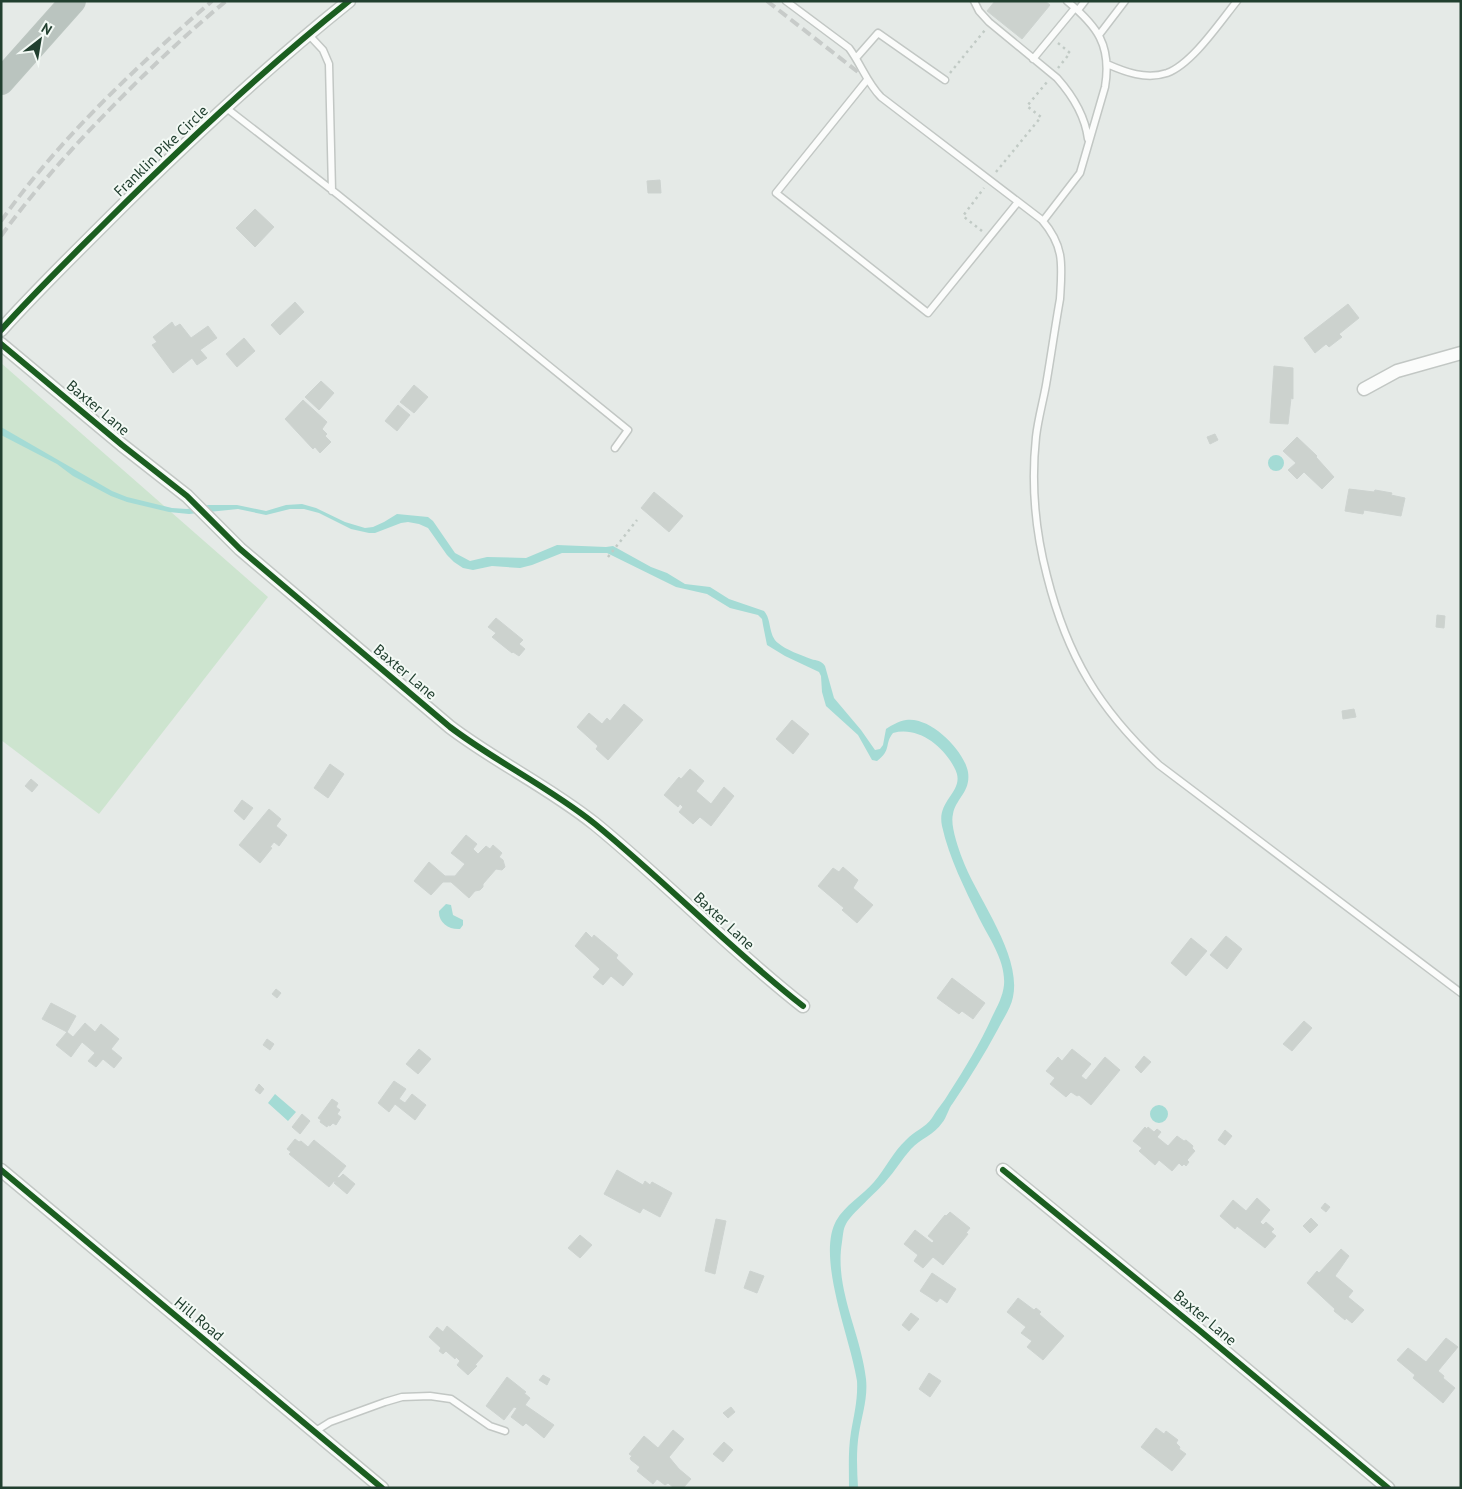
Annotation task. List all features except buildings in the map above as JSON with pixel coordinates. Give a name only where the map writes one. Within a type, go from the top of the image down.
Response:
[{"type":"highway","points":[[1,82],[73,1]]},
{"type":"street","name":"Franklin Pike Circle","points":[[1,330],[127,200],[225,107],[349,1]]},
{"type":"street","name":"Baxter Lane","points":[[1,344],[196,505],[254,561],[450,727],[484,752],[560,799],[594,823],[670,888],[730,946],[803,1006]]},
{"type":"street","points":[[1364,389],[1397,371],[1461,353]]},
{"type":"street","name":"Hill Road","points":[[1,1170],[382,1488]]},
{"type":"street","name":"Baxter Lane","points":[[1003,1170],[1388,1488]]},
{"type":"lane","points":[[786,1],[849,48],[867,80],[882,97],[1043,221],[1058,244],[1062,276],[1060,299],[1036,436],[1035,511],[1040,550],[1054,606],[1070,648],[1100,698],[1121,725],[1159,765],[1461,993]]},
{"type":"lane","points":[[974,1],[979,11],[990,24],[1057,78],[1072,97],[1084,119],[1089,142]]},
{"type":"lane","points":[[1043,221],[1080,173],[1105,86],[1107,64],[1099,35],[1091,22],[1067,1]]},
{"type":"lane","points":[[1033,59],[1085,1]]},
{"type":"lane","points":[[1099,35],[1125,1]]},
{"type":"lane","points":[[1107,64],[1126,72],[1140,75],[1167,73],[1196,50],[1213,32],[1236,1]]},
{"type":"lane","points":[[856,58],[878,33],[945,80]]},
{"type":"lane","points":[[309,34],[325,54],[329,64],[332,191]]},
{"type":"lane","points":[[867,80],[776,193],[928,314],[1018,202]]},
{"type":"lane","points":[[225,107],[628,430],[615,448]]},
{"type":"lane","points":[[314,1432],[330,1422],[384,1402],[402,1398],[430,1396],[451,1399],[490,1426],[505,1431]]},
{"type":"path","points":[[945,80],[990,24]]},
{"type":"path","points":[[1054,41],[1070,53],[1058,68]]},
{"type":"path","points":[[990,237],[963,216],[1041,117],[1027,106],[1052,76]]},
{"type":"path","points":[[608,557],[637,520]]},
{"type":"green space","points":[[1,363],[268,597],[99,814],[1,740]]},
{"type":"water","points":[[1,427],[112,491],[127,497],[172,508],[187,509],[208,505],[237,505],[266,511],[286,505],[302,504],[316,508],[345,522],[365,528],[373,527],[397,514],[428,517],[433,521],[455,553],[470,561],[487,557],[526,558],[557,545],[613,546],[685,584],[710,587],[729,599],[764,611],[773,636],[781,646],[819,661],[825,666],[834,698],[875,750],[880,749],[883,745],[886,729],[906,720],[925,723],[944,736],[953,745],[965,763],[968,772],[967,785],[953,814],[955,836],[962,858],[1005,944],[1014,980],[1013,997],[1009,1009],[993,1039],[951,1105],[942,1123],[911,1149],[886,1181],[853,1215],[844,1228],[841,1259],[842,1277],[866,1379],[865,1400],[857,1447],[858,1488],[849,1488],[849,1446],[857,1381],[832,1277],[831,1237],[840,1215],[874,1182],[901,1145],[929,1121],[945,1099],[982,1037],[1000,1001],[1004,985],[1000,959],[963,885],[953,862],[942,826],[941,816],[943,808],[955,789],[957,782],[957,775],[949,759],[929,739],[912,732],[902,732],[893,733],[885,754],[877,761],[872,760],[858,735],[826,706],[819,672],[767,645],[762,619],[758,615],[730,608],[707,594],[676,587],[607,553],[562,553],[520,568],[492,566],[473,570],[463,568],[454,562],[428,528],[419,524],[401,523],[375,533],[369,533],[351,529],[319,513],[304,509],[290,509],[266,515],[238,509],[189,514],[169,512],[127,502],[111,496],[73,476],[57,464],[1,435]]},
{"type":"water","points":[[1276,455],[1282,457],[1284,463],[1282,469],[1276,471],[1270,469],[1268,463],[1270,457]]},
{"type":"water","points":[[446,904],[451,905],[453,915],[463,920],[463,925],[460,929],[448,927],[440,919],[439,911]]},
{"type":"water","points":[[275,1094],[296,1112],[288,1121],[268,1103]]},
{"type":"water","points":[[1159,1105],[1165,1108],[1168,1114],[1165,1120],[1159,1123],[1153,1120],[1150,1114],[1153,1108]]},
{"type":"railway","points":[[1,221],[24,190],[73,133],[127,78],[212,1]]},
{"type":"railway","points":[[1,236],[51,173],[105,114],[194,28],[226,1]]},
{"type":"railway","points":[[767,1],[858,72]]},
{"type":"cycle path","points":[[1,330],[67,261],[195,135],[286,53],[349,1]]},
{"type":"cycle path","points":[[1,344],[122,445],[187,496],[240,549],[450,727],[559,798],[595,824],[750,962],[803,1006]]},
{"type":"cycle path","points":[[1,1170],[382,1488]]},
{"type":"cycle path","points":[[1003,1170],[1388,1488]]}]
